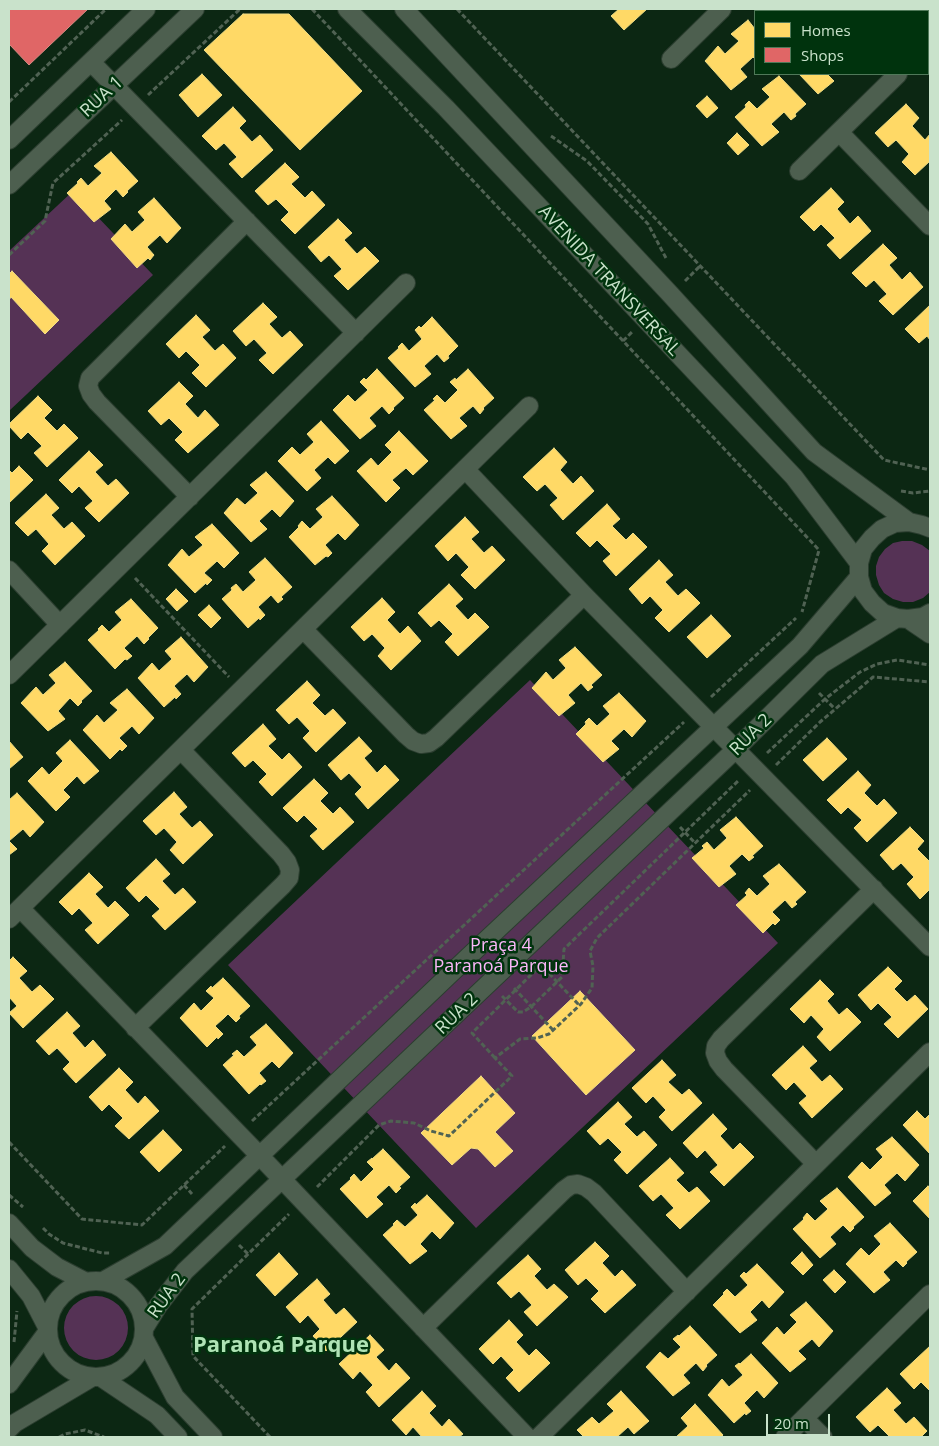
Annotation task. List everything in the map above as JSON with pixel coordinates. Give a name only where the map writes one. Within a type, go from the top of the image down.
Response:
[{"type":"street","name":"RUA 1","points":[[9,140],[146,9]]},
{"type":"street","name":"RUA 1","points":[[9,185],[195,9]]},
{"type":"street","name":"AVENIDA TRANSVERSAL","points":[[347,9],[452,115],[794,477],[859,570],[863,591],[872,603],[883,613],[902,619],[930,634]]},
{"type":"street","name":"AVENIDA TRANSVERSAL","points":[[404,9],[664,287],[814,452],[923,524]]},
{"type":"street","points":[[671,58],[720,9]]},
{"type":"street","points":[[91,62],[356,333]]},
{"type":"street","points":[[799,171],[897,75]]},
{"type":"street","points":[[839,132],[930,226]]},
{"type":"street","points":[[190,497],[91,394],[88,386],[90,378],[248,221]]},
{"type":"street","points":[[9,675],[406,283]]},
{"type":"street","points":[[527,1437],[259,1155],[135,1028],[14,913],[529,406]]},
{"type":"street","points":[[465,469],[584,595],[930,947]]},
{"type":"street","name":"AVENIDA TRANSVERSAL","points":[[859,570],[864,549],[882,529],[895,524],[923,524]]},
{"type":"street","points":[[9,570],[60,624]]},
{"type":"street","name":"RUA 2","points":[[95,1281],[164,1246],[713,726],[800,646],[859,570]]},
{"type":"street","points":[[303,629],[406,735],[413,741],[421,744],[429,743],[436,738],[584,595]]},
{"type":"street","points":[[902,619],[923,617],[930,613]]},
{"type":"street","name":"RUA 2","points":[[145,1332],[158,1306],[185,1271],[736,749],[822,664],[902,619]]},
{"type":"street","points":[[135,1028],[283,885],[288,878],[290,870],[281,854],[181,750]]},
{"type":"street","points":[[816,1164],[724,1069],[715,1054],[716,1046],[874,889]]},
{"type":"street","points":[[539,1437],[930,1052]]},
{"type":"street","points":[[424,1328],[564,1190],[571,1185],[578,1184],[594,1193],[687,1292]]},
{"type":"street","points":[[9,1223],[32,1248],[57,1267],[95,1281],[119,1286],[132,1296],[141,1310],[145,1332],[175,1397],[213,1437]]},
{"type":"street","points":[[9,1269],[31,1296],[48,1329],[50,1345],[56,1357],[66,1367],[77,1374],[96,1378],[157,1415],[178,1437]]},
{"type":"street","points":[[9,1384],[48,1329],[54,1305],[63,1293],[76,1285],[95,1281]]},
{"type":"street","points":[[785,1437],[929,1298]]},
{"type":"street","points":[[9,1429],[15,1423],[96,1378],[117,1374],[130,1365],[139,1353],[145,1332]]},
{"type":"street","points":[[804,1418],[823,1437]]},
{"type":"path","points":[[9,102],[106,9]]},
{"type":"path","points":[[9,255],[45,221],[53,183],[240,9]]},
{"type":"path","points":[[457,9],[884,460],[930,470]]},
{"type":"path","points":[[546,133],[587,161],[648,224],[669,263]]},
{"type":"path","points":[[899,491],[913,493],[930,491]]},
{"type":"path","points":[[122,564],[241,690]]},
{"type":"path","points":[[495,1058],[520,1039],[537,1038],[549,1034],[580,1006],[592,988],[593,966],[590,951],[598,938],[758,772],[825,698],[860,672],[877,664],[897,660],[930,665]]},
{"type":"path","points":[[504,999],[518,1012],[523,1012],[531,1007],[562,977],[564,949],[758,772],[873,677],[930,682]]},
{"type":"path","points":[[270,1437],[193,1356],[192,1309],[379,1126],[391,1120],[414,1123],[431,1131],[449,1136],[512,1076],[472,1033],[504,999],[541,965],[580,1006]]},
{"type":"path","points":[[500,973],[553,1030]]},
{"type":"path","points":[[9,1144],[82,1219]]},
{"type":"path","points":[[11,1349],[14,1343],[16,1327],[17,1312],[15,1304]]},
{"type":"path","points":[[59,1437],[85,1430],[104,1437]]},
{"type":"green space","points":[[73,191],[153,275],[9,411],[9,251]]},
{"type":"green space","points":[[912,541],[930,551],[930,592],[923,598],[913,602],[893,599],[884,593],[876,575],[879,557],[885,549],[893,543]]},
{"type":"green space","name":"Praça 4 Paranoá Parque","points":[[530,680],[778,943],[476,1228],[228,965]]},
{"type":"green space","points":[[90,1296],[102,1296],[119,1305],[126,1316],[128,1328],[126,1340],[119,1351],[102,1360],[90,1360],[78,1355],[69,1346],[64,1334],[64,1322],[69,1310],[78,1301]]},
{"type":"building: Homes","points":[[619,9],[647,9],[624,30],[611,16]]},
{"type":"building: Homes","points":[[781,9],[809,10],[782,10]]},
{"type":"building: Homes","points":[[848,9],[894,9],[893,10]]},
{"type":"building: Homes","points":[[243,14],[289,14],[362,91],[300,150],[204,50]]},
{"type":"building: Homes","points":[[748,20],[754,28],[754,58],[740,69],[747,77],[731,90],[705,61],[718,46],[725,54],[739,41],[731,34]]},
{"type":"building: Homes","points":[[202,74],[222,95],[198,117],[179,95]]},
{"type":"building: Homes","points":[[800,75],[828,75],[834,81],[818,94]]},
{"type":"building: Homes","points":[[779,76],[806,104],[791,120],[784,112],[771,124],[779,132],[762,146],[735,117],[746,107],[745,105],[749,101],[757,109],[770,97],[762,89]]},
{"type":"building: Homes","points":[[707,96],[718,108],[707,118],[696,106]]},
{"type":"building: Homes","points":[[906,104],[919,118],[912,126],[925,140],[930,134],[930,161],[915,175],[902,162],[909,154],[896,140],[888,147],[875,133]]},
{"type":"building: Homes","points":[[233,107],[246,121],[239,128],[252,142],[260,135],[273,150],[242,178],[229,164],[237,157],[224,143],[216,150],[202,136]]},
{"type":"building: Homes","points":[[737,133],[749,145],[738,155],[727,143]]},
{"type":"building: Homes","points":[[111,152],[138,181],[123,197],[116,189],[104,201],[111,209],[94,222],[67,193],[81,178],[88,186],[102,173],[94,166]]},
{"type":"building: Homes","points":[[285,163],[299,177],[291,184],[305,198],[312,191],[325,205],[295,234],[281,220],[289,212],[276,199],[268,205],[255,191]]},
{"type":"building: Homes","points":[[831,188],[844,202],[837,209],[850,224],[858,216],[871,231],[840,259],[827,245],[835,238],[821,224],[814,231],[800,217]]},
{"type":"building: Homes","points":[[154,198],[181,228],[167,243],[160,235],[147,247],[154,255],[150,260],[148,258],[137,268],[111,239],[125,224],[132,232],[145,220],[138,212]]},
{"type":"building: Homes","points":[[338,219],[352,233],[344,240],[357,254],[365,247],[379,261],[348,290],[334,276],[342,269],[329,255],[321,262],[308,247]]},
{"type":"building: Homes","points":[[883,244],[897,258],[889,265],[902,280],[910,272],[923,287],[893,315],[879,301],[887,294],[874,280],[866,287],[852,273]]},
{"type":"building: Homes","points":[[12,271],[59,320],[45,334],[11,297],[9,300],[9,274]]},
{"type":"building: Homes","points":[[263,303],[277,317],[269,324],[282,338],[290,331],[303,345],[273,374],[259,360],[267,353],[254,339],[246,346],[233,331]]},
{"type":"building: Homes","points":[[930,305],[930,340],[927,336],[919,343],[905,329]]},
{"type":"building: Homes","points":[[196,315],[210,330],[202,337],[215,351],[223,344],[236,358],[206,387],[192,373],[200,365],[186,351],[179,358],[166,344]]},
{"type":"building: Homes","points":[[432,317],[458,346],[444,362],[437,354],[424,366],[431,374],[415,387],[388,358],[402,343],[409,351],[422,339],[415,330],[419,326],[421,328]]},
{"type":"building: Homes","points":[[377,369],[404,398],[389,414],[382,406],[369,418],[376,426],[360,439],[333,410],[348,395],[355,402],[368,390],[360,382],[364,378],[366,380]]},
{"type":"building: Homes","points":[[468,369],[494,398],[483,408],[480,414],[473,406],[459,418],[467,426],[451,439],[424,410],[435,400],[433,399],[437,395],[445,403],[458,390],[450,382],[455,378],[456,380]]},
{"type":"building: Homes","points":[[179,382],[193,396],[185,404],[198,418],[205,410],[219,425],[188,453],[175,440],[183,432],[169,418],[161,425],[148,411]]},
{"type":"building: Homes","points":[[38,396],[52,410],[44,418],[57,431],[64,424],[78,438],[47,467],[34,453],[42,446],[28,432],[21,439],[9,426]]},
{"type":"building: Homes","points":[[321,421],[349,451],[335,464],[328,457],[314,470],[321,478],[307,491],[278,461],[292,447],[300,455],[314,442],[307,434]]},
{"type":"building: Homes","points":[[399,431],[428,461],[413,475],[406,468],[392,480],[400,488],[386,502],[357,471],[371,458],[378,466],[392,452],[385,445]]},
{"type":"building: Homes","points":[[554,448],[567,462],[560,470],[573,484],[581,476],[594,491],[563,520],[550,505],[558,498],[545,484],[537,491],[523,477]]},
{"type":"building: Homes","points":[[89,451],[103,465],[95,472],[108,486],[116,479],[129,493],[99,522],[85,508],[93,501],[79,486],[72,493],[59,480]]},
{"type":"building: Homes","points":[[19,466],[33,480],[9,503],[9,470],[12,473]]},
{"type":"building: Homes","points":[[266,472],[294,501],[280,517],[272,509],[259,521],[267,529],[251,542],[224,513],[237,498],[245,505],[258,493],[250,485]]},
{"type":"building: Homes","points":[[46,494],[59,508],[51,515],[64,529],[72,522],[85,536],[55,565],[42,551],[49,544],[36,529],[28,536],[15,523]]},
{"type":"building: Homes","points":[[332,496],[359,525],[345,540],[338,533],[325,545],[332,553],[315,565],[289,537],[302,521],[310,529],[323,517],[316,509]]},
{"type":"building: Homes","points":[[607,504],[620,519],[612,526],[626,540],[633,533],[647,547],[616,576],[603,561],[611,554],[597,540],[590,547],[576,533]]},
{"type":"building: Homes","points":[[465,517],[479,532],[471,539],[484,553],[492,546],[505,560],[475,589],[461,575],[469,567],[456,553],[448,561],[435,546]]},
{"type":"building: Homes","points":[[212,524],[239,553],[224,568],[217,561],[204,573],[212,580],[195,593],[168,565],[182,549],[189,557],[203,545],[195,537]]},
{"type":"building: Homes","points":[[265,558],[292,587],[281,597],[283,599],[278,603],[271,595],[258,607],[265,615],[248,628],[222,599],[236,584],[243,592],[256,580],[249,572]]},
{"type":"building: Homes","points":[[659,560],[673,575],[665,582],[678,596],[686,589],[700,603],[669,632],[655,618],[663,610],[650,596],[642,604],[629,589]]},
{"type":"building: Homes","points":[[449,584],[463,599],[455,606],[468,620],[475,613],[489,627],[458,656],[445,642],[453,634],[439,620],[431,627],[418,613]]},
{"type":"building: Homes","points":[[176,589],[188,601],[177,611],[166,599]]},
{"type":"building: Homes","points":[[382,598],[395,612],[387,620],[400,634],[408,626],[421,641],[391,670],[378,656],[385,648],[372,634],[364,641],[351,627]]},
{"type":"building: Homes","points":[[131,599],[158,628],[144,644],[137,636],[124,648],[132,656],[127,660],[125,659],[115,669],[88,640],[102,625],[109,632],[122,620],[115,612]]},
{"type":"building: Homes","points":[[209,605],[221,618],[211,628],[198,615]]},
{"type":"building: Homes","points":[[711,615],[731,636],[707,658],[687,637]]},
{"type":"building: Homes","points":[[181,637],[208,667],[194,682],[187,674],[174,686],[181,694],[164,707],[138,678],[152,663],[159,671],[172,659],[165,651]]},
{"type":"building: Homes","points":[[575,647],[602,675],[591,685],[593,687],[588,691],[581,683],[568,695],[575,703],[559,716],[532,688],[546,672],[553,680],[566,668],[559,660]]},
{"type":"building: Homes","points":[[65,662],[92,691],[78,706],[70,698],[58,711],[65,719],[48,731],[21,703],[36,687],[43,695],[56,683],[49,675]]},
{"type":"building: Homes","points":[[307,681],[320,695],[312,703],[325,716],[333,709],[346,723],[316,752],[303,738],[310,731],[297,717],[289,724],[276,710]]},
{"type":"building: Homes","points":[[127,689],[154,718],[139,734],[132,726],[119,738],[127,746],[122,751],[120,749],[110,759],[83,730],[97,715],[104,723],[118,710],[110,703]]},
{"type":"building: Homes","points":[[619,693],[646,721],[632,737],[624,729],[611,741],[619,749],[603,762],[576,734],[589,718],[597,726],[610,714],[603,706]]},
{"type":"building: Homes","points":[[263,724],[276,739],[268,746],[282,760],[289,753],[302,767],[272,796],[259,782],[267,774],[253,760],[245,767],[232,753]]},
{"type":"building: Homes","points":[[359,737],[372,751],[364,758],[377,773],[385,765],[399,780],[368,809],[355,794],[362,787],[349,773],[341,780],[328,765]]},
{"type":"building: Homes","points":[[827,738],[847,759],[823,781],[803,760]]},
{"type":"building: Homes","points":[[70,740],[99,771],[84,784],[77,776],[63,790],[70,797],[56,811],[28,781],[42,767],[49,775],[63,761],[56,753]]},
{"type":"building: Homes","points":[[9,741],[23,757],[9,769]]},
{"type":"building: Homes","points":[[858,771],[871,785],[864,793],[877,806],[884,799],[897,813],[867,842],[854,828],[862,820],[848,807],[841,814],[827,800]]},
{"type":"building: Homes","points":[[314,779],[328,793],[320,801],[333,814],[340,807],[354,822],[323,850],[310,836],[318,829],[304,815],[297,822],[283,808]]},
{"type":"building: Homes","points":[[174,792],[187,807],[179,814],[192,828],[200,821],[213,835],[183,864],[170,850],[177,842],[164,828],[156,835],[143,821]]},
{"type":"building: Homes","points":[[17,793],[44,822],[30,837],[23,829],[9,841],[9,800]]},
{"type":"building: Homes","points":[[736,817],[763,846],[749,861],[742,854],[729,866],[736,874],[719,887],[692,858],[704,848],[702,846],[707,842],[714,850],[727,838],[720,830]]},
{"type":"building: Homes","points":[[910,827],[924,841],[917,849],[930,862],[930,889],[920,899],[907,884],[914,877],[901,863],[893,870],[880,855]]},
{"type":"building: Homes","points":[[9,841],[17,849],[9,855]]},
{"type":"building: Homes","points":[[156,859],[170,874],[162,881],[175,895],[183,888],[196,902],[165,930],[152,916],[160,909],[146,895],[139,902],[126,888]]},
{"type":"building: Homes","points":[[779,864],[806,892],[795,902],[797,904],[792,908],[785,900],[772,912],[780,920],[775,925],[773,923],[763,933],[736,905],[747,895],[745,893],[749,888],[757,896],[770,884],[763,876]]},
{"type":"building: Homes","points":[[89,873],[103,887],[95,894],[108,908],[115,901],[129,915],[98,944],[85,930],[93,923],[79,908],[72,915],[59,902]]},
{"type":"building: Homes","points":[[13,957],[27,971],[19,978],[32,992],[40,985],[54,999],[23,1028],[9,1013],[17,1006],[9,997],[9,961]]},
{"type":"building: Homes","points":[[888,967],[902,981],[894,989],[907,1002],[915,995],[928,1009],[898,1038],[884,1024],[892,1017],[878,1003],[871,1010],[858,995]]},
{"type":"building: Homes","points":[[223,978],[250,1006],[239,1016],[240,1018],[236,1022],[228,1014],[215,1026],[223,1034],[207,1047],[180,1018],[194,1003],[201,1011],[214,998],[206,991]]},
{"type":"building: Homes","points":[[820,980],[834,994],[827,1001],[839,1015],[847,1008],[861,1022],[830,1051],[817,1037],[824,1029],[811,1015],[804,1023],[790,1009]]},
{"type":"building: Homes","points":[[580,991],[635,1050],[586,1095],[532,1036]]},
{"type":"building: Homes","points":[[67,1012],[80,1026],[72,1033],[85,1048],[93,1040],[106,1055],[76,1083],[63,1069],[70,1062],[57,1048],[49,1055],[36,1041]]},
{"type":"building: Homes","points":[[266,1024],[293,1053],[279,1068],[272,1061],[259,1073],[266,1081],[249,1094],[223,1065],[237,1050],[244,1057],[257,1045],[250,1037]]},
{"type":"building: Homes","points":[[803,1046],[817,1061],[809,1068],[822,1082],[830,1075],[843,1089],[812,1118],[799,1103],[807,1096],[794,1082],[786,1090],[772,1075]]},
{"type":"building: Homes","points":[[662,1060],[676,1075],[668,1082],[682,1095],[689,1089],[702,1103],[672,1131],[659,1117],[666,1110],[653,1096],[646,1103],[632,1088]]},
{"type":"building: Homes","points":[[119,1068],[133,1082],[125,1090],[138,1104],[145,1096],[159,1111],[129,1139],[115,1126],[123,1118],[109,1104],[102,1111],[89,1097]]},
{"type":"building: Homes","points":[[481,1076],[515,1113],[495,1132],[513,1151],[495,1167],[478,1149],[471,1148],[452,1165],[421,1133]]},
{"type":"building: Homes","points":[[618,1102],[632,1117],[624,1124],[637,1137],[644,1131],[657,1145],[627,1174],[614,1160],[622,1152],[608,1138],[600,1145],[587,1131]]},
{"type":"building: Homes","points":[[917,1111],[925,1119],[930,1114],[930,1154],[903,1125]]},
{"type":"building: Homes","points":[[713,1114],[727,1129],[720,1136],[733,1150],[740,1143],[754,1157],[724,1186],[710,1172],[718,1165],[705,1150],[697,1158],[683,1143]]},
{"type":"building: Homes","points":[[163,1130],[182,1150],[159,1172],[140,1152]]},
{"type":"building: Homes","points":[[892,1137],[919,1165],[905,1181],[897,1173],[884,1185],[891,1193],[875,1206],[848,1177],[862,1162],[870,1170],[883,1157],[876,1149]]},
{"type":"building: Homes","points":[[383,1149],[410,1177],[399,1187],[401,1188],[396,1193],[389,1185],[376,1197],[383,1204],[367,1218],[340,1189],[354,1174],[361,1182],[374,1169],[367,1162]]},
{"type":"building: Homes","points":[[670,1158],[684,1173],[676,1180],[689,1193],[697,1187],[710,1201],[680,1229],[666,1215],[674,1208],[661,1194],[653,1201],[639,1186]]},
{"type":"building: Homes","points":[[928,1186],[930,1188],[930,1219],[913,1201]]},
{"type":"building: Homes","points":[[837,1188],[864,1217],[850,1232],[843,1225],[830,1237],[836,1244],[820,1258],[793,1229],[804,1219],[807,1213],[815,1221],[828,1209],[820,1201]]},
{"type":"building: Homes","points":[[427,1195],[454,1223],[440,1239],[432,1231],[420,1244],[427,1251],[410,1264],[383,1235],[397,1220],[405,1227],[418,1215],[411,1207]]},
{"type":"building: Homes","points":[[890,1223],[917,1252],[903,1267],[896,1260],[883,1272],[890,1280],[874,1293],[846,1264],[861,1248],[869,1256],[881,1244],[874,1236]]},
{"type":"building: Homes","points":[[595,1242],[609,1256],[602,1263],[615,1277],[622,1270],[636,1285],[605,1313],[591,1299],[599,1291],[586,1278],[578,1285],[565,1270]]},
{"type":"building: Homes","points":[[802,1252],[813,1265],[803,1275],[791,1263]]},
{"type":"building: Homes","points":[[279,1253],[298,1274],[275,1296],[256,1275]]},
{"type":"building: Homes","points":[[528,1255],[541,1269],[534,1276],[547,1290],[554,1284],[568,1297],[537,1326],[524,1312],[532,1305],[519,1291],[511,1298],[497,1283]]},
{"type":"building: Homes","points":[[757,1264],[784,1292],[769,1308],[762,1300],[750,1312],[757,1320],[740,1333],[713,1305],[727,1289],[735,1297],[748,1285],[740,1276],[744,1272],[746,1274]]},
{"type":"building: Homes","points":[[834,1270],[846,1282],[835,1293],[823,1280]]},
{"type":"building: Homes","points":[[317,1279],[330,1294],[323,1300],[336,1315],[344,1308],[357,1322],[326,1351],[313,1336],[320,1329],[308,1315],[300,1323],[286,1307]]},
{"type":"building: Homes","points":[[806,1302],[833,1331],[819,1347],[812,1339],[798,1351],[806,1359],[790,1372],[762,1343],[777,1327],[784,1335],[797,1322],[790,1315]]},
{"type":"building: Homes","points":[[509,1320],[523,1335],[516,1342],[529,1356],[536,1349],[550,1363],[519,1392],[506,1378],[514,1370],[501,1356],[493,1364],[479,1349]]},
{"type":"building: Homes","points":[[690,1326],[717,1355],[706,1365],[703,1371],[696,1363],[683,1375],[690,1383],[673,1396],[646,1367],[660,1352],[668,1359],[681,1347],[673,1339]]},
{"type":"building: Homes","points":[[370,1335],[384,1350],[376,1357],[389,1371],[396,1363],[410,1378],[379,1407],[366,1392],[373,1385],[360,1371],[353,1379],[339,1364]]},
{"type":"building: Homes","points":[[930,1346],[930,1391],[921,1382],[914,1389],[900,1374]]},
{"type":"building: Homes","points":[[751,1354],[778,1383],[764,1398],[757,1390],[744,1403],[751,1411],[746,1415],[745,1413],[734,1423],[708,1395],[722,1379],[729,1387],[743,1375],[735,1366]]},
{"type":"building: Homes","points":[[887,1388],[901,1403],[893,1410],[906,1424],[914,1417],[927,1431],[921,1437],[890,1437],[878,1425],[870,1432],[856,1417]]},
{"type":"building: Homes","points":[[422,1391],[436,1406],[429,1413],[442,1427],[449,1419],[463,1434],[459,1437],[422,1437],[413,1427],[406,1435],[392,1420]]},
{"type":"building: Homes","points":[[621,1391],[649,1421],[634,1434],[628,1427],[617,1437],[584,1437],[577,1430],[592,1417],[599,1424],[614,1411],[607,1404]]},
{"type":"building: Homes","points":[[695,1404],[723,1435],[721,1437],[676,1437],[688,1426],[681,1418]]},
{"type":"building: Shops","points":[[9,9],[88,9],[29,65],[9,44]]},
{"type":"district","name":"Paranoá Parque","points":[[281,1346]]}]
